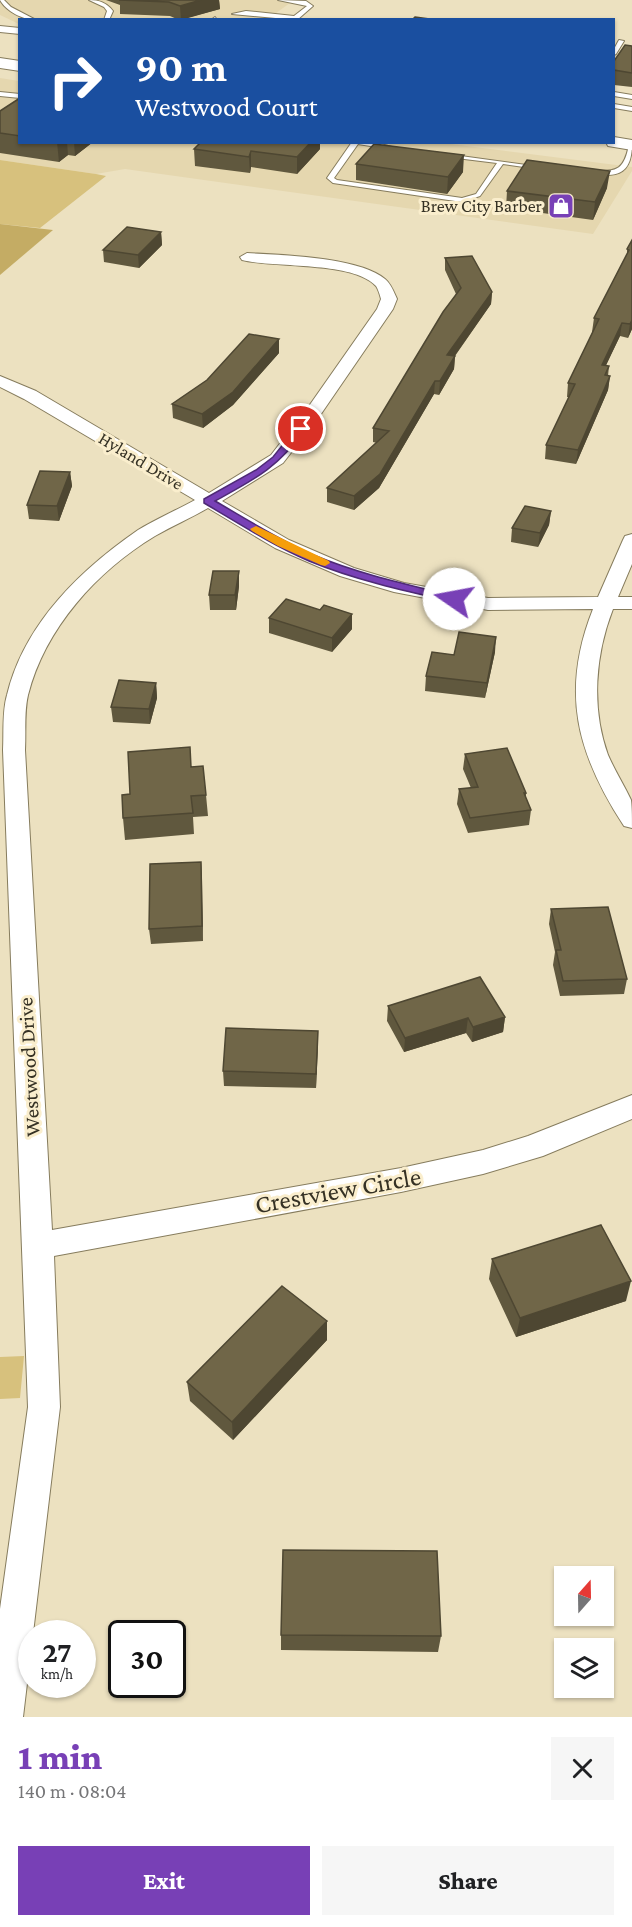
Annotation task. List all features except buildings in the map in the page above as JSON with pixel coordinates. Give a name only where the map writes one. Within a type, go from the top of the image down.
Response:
[{"type":"main road","points":[[0,63],[18,66]]},
{"type":"main road","points":[[615,123],[632,125]]},
{"type":"main road","points":[[615,142],[632,144]]},
{"type":"street","points":[[0,29],[18,31]]},
{"type":"street","name":"Westwood Drive","points":[[4,1717],[44,1407],[14,750],[17,696],[36,647],[69,598],[106,563],[147,533],[260,472],[287,448],[385,309],[389,299],[381,283],[360,272],[318,264],[247,257]]},
{"type":"street","name":"Hyland Drive","points":[[0,381],[30,395],[282,544],[313,558],[401,588],[488,604],[632,603]]},
{"type":"street","points":[[632,540],[600,615],[589,662],[585,697],[586,718],[601,766],[612,792],[632,820]]},
{"type":"street","name":"Crestview Circle","points":[[38,1244],[66,1242],[116,1230],[401,1180],[483,1162],[533,1147],[632,1107]]},
{"type":"lane","points":[[92,0],[106,6],[110,11],[107,18]]},
{"type":"lane","points":[[281,0],[306,3],[310,6],[294,18]]},
{"type":"lane","points":[[3,1],[9,8],[30,18]]},
{"type":"lane","points":[[235,14],[246,13],[285,18]]},
{"type":"lane","points":[[615,51],[621,41]]},
{"type":"lane","points":[[0,94],[18,96]]},
{"type":"lane","points":[[615,94],[632,97]]},
{"type":"lane","points":[[615,106],[632,109]]},
{"type":"lane","points":[[355,144],[330,177],[334,182],[462,200],[478,195],[501,162]]},
{"type":"lane","points":[[372,144],[402,148]]},
{"type":"lane","points":[[581,172],[602,174],[625,168],[629,161],[632,144]]},
{"type":"lane","points":[[435,153],[542,168]]},
{"type":"shaded area","points":[[0,0],[294,0],[269,18],[18,18],[18,24],[0,15]]},
{"type":"shaded area","points":[[0,78],[18,81],[18,144],[451,144],[632,167],[632,171],[593,234],[125,169],[96,174],[0,160]]},
{"type":"shaded area","points":[[0,160],[106,176],[40,228],[0,224]]},
{"type":"shaded area","points":[[0,224],[53,230],[0,275]]},
{"type":"shaded area","points":[[24,1356],[20,1398],[0,1399],[0,1357]]},
{"type":"slow traffic","points":[[256,529],[282,544],[325,563]]},
{"type":"place","name":"Brew City Barber","points":[[561,206]]},
{"type":"route","points":[[301,429],[277,459],[236,487],[208,501],[282,544],[347,572],[401,588],[454,599]]}]
